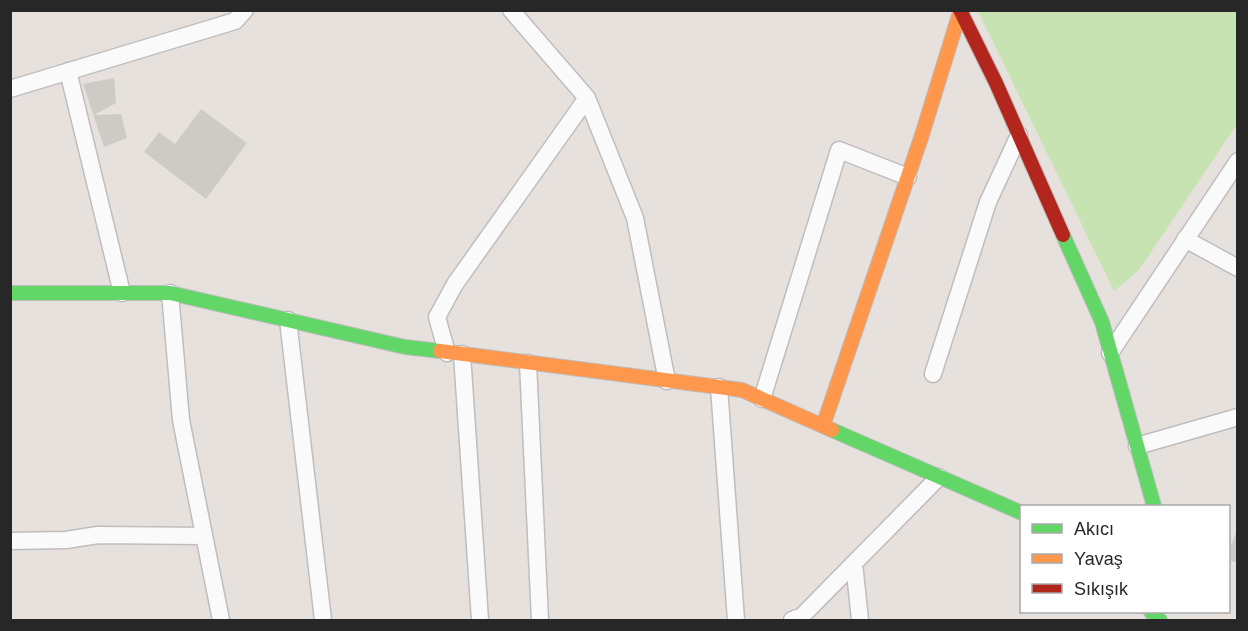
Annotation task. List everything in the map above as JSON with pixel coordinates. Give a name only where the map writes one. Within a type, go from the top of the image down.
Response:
[{"type":"street","points":[[10,89],[235,21],[245,10]]},
{"type":"street","points":[[511,10],[587,98],[635,218],[667,381]]},
{"type":"street","points":[[960,11],[996,82],[1102,322],[1153,505]]},
{"type":"street","points":[[824,426],[908,177],[960,11]]},
{"type":"street","points":[[68,72],[122,293]]},
{"type":"street","points":[[480,621],[455,354],[437,317],[455,284],[587,98]]},
{"type":"street","points":[[933,374],[988,202],[1019,135]]},
{"type":"street","points":[[762,399],[839,150],[908,177]]},
{"type":"street","points":[[1110,353],[1238,161]]},
{"type":"street","points":[[1185,239],[1238,267]]},
{"type":"street","points":[[170,293],[181,420],[221,621]]},
{"type":"street","points":[[10,294],[170,293],[405,347],[742,390],[1020,512]]},
{"type":"street","points":[[288,320],[323,621]]},
{"type":"street","points":[[528,363],[540,621]]},
{"type":"street","points":[[719,387],[736,621]]},
{"type":"street","points":[[1137,446],[1238,417]]},
{"type":"street","points":[[792,621],[802,616],[939,477]]},
{"type":"street","points":[[10,541],[66,540],[98,536],[204,536]]},
{"type":"street","points":[[854,564],[860,621]]},
{"type":"green space","points":[[978,11],[1237,11],[1237,124],[1139,270],[1114,291]]},
{"type":"building","points":[[114,78],[116,103],[94,115],[121,114],[127,138],[104,147],[83,84]]},
{"type":"building","points":[[201,109],[247,143],[206,199],[144,152],[159,132],[175,144]]},
{"type":"building","points":[[1238,528],[1238,563],[1230,561],[1230,547]]},
{"type":"traffic: fast","points":[[1063,235],[1102,322],[1154,505]]},
{"type":"traffic: fast","points":[[10,293],[170,293],[405,347],[440,351]]},
{"type":"traffic: fast","points":[[832,430],[1020,512]]},
{"type":"traffic: fast","points":[[1152,613],[1160,620]]},
{"type":"traffic: slow","points":[[823,426],[921,138],[960,12]]},
{"type":"traffic: slow","points":[[440,351],[742,390],[832,430]]},
{"type":"traffic: jam","points":[[960,10],[996,83],[1063,235]]}]
